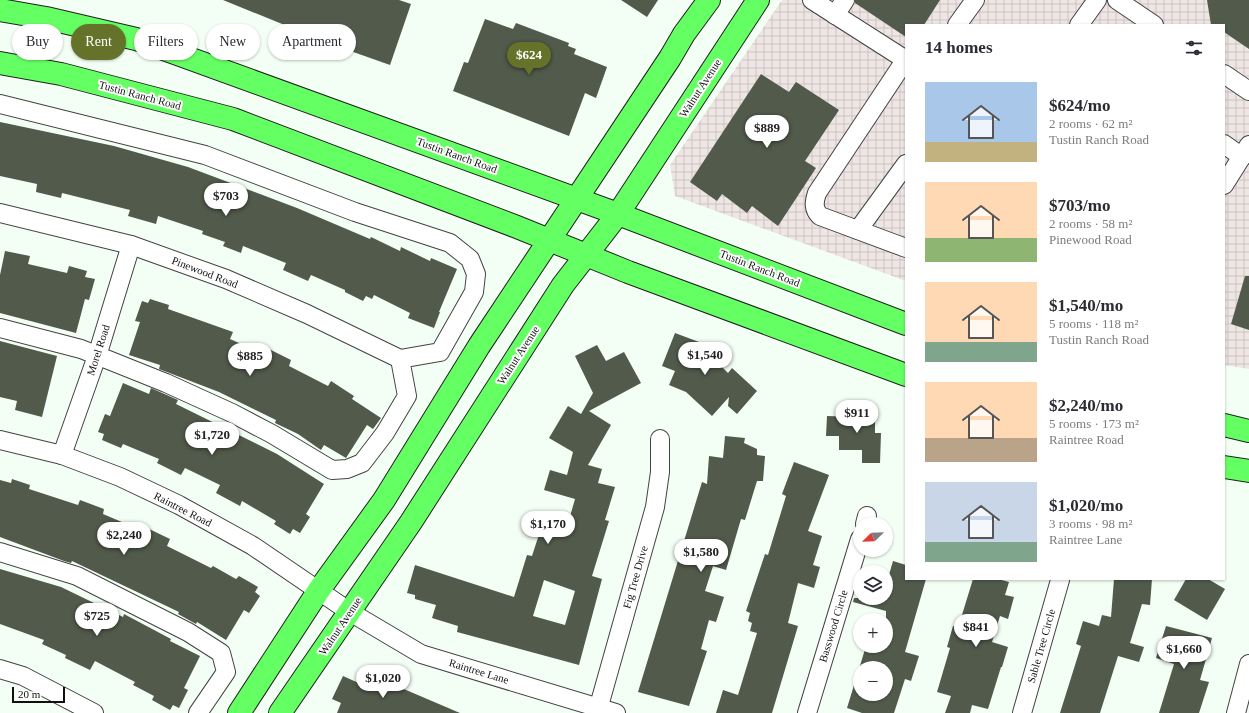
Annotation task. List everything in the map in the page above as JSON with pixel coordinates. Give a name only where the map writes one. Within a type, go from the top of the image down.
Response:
[{"type":"main road","points":[[239,713],[319,590],[384,500],[479,346],[548,240],[578,199],[684,34],[709,0]]},
{"type":"main road","name":"Walnut Avenue","points":[[280,713],[411,522],[563,285],[618,214],[758,0]]},
{"type":"main road","name":"Tustin Ranch Road","points":[[0,10],[46,18],[136,39],[578,199],[905,324]]},
{"type":"main road","name":"Tustin Ranch Road","points":[[0,63],[61,74],[233,119],[732,311],[905,375]]},
{"type":"main road","points":[[1225,426],[1249,432]]},
{"type":"main road","points":[[1225,467],[1249,471]]},
{"type":"street","points":[[812,0],[840,7],[905,59]]},
{"type":"street","points":[[958,24],[975,0]]},
{"type":"street","points":[[1117,0],[1131,19],[1150,24]]},
{"type":"street","points":[[1079,24],[1089,3]]},
{"type":"street","points":[[905,61],[817,193],[814,203],[816,212],[820,216],[905,248]]},
{"type":"street","points":[[1225,75],[1249,91]]},
{"type":"street","points":[[0,104],[205,155],[355,212],[450,243],[470,259],[476,274],[474,292],[440,352],[400,359],[407,396],[385,433],[362,463],[347,469],[332,470],[272,434],[232,413],[81,349],[0,328]]},
{"type":"street","points":[[1225,144],[1245,151],[1225,183]]},
{"type":"street","points":[[858,230],[905,165]]},
{"type":"street","name":"Pinewood Road","points":[[0,213],[131,245],[226,279],[357,337],[400,359]]},
{"type":"street","name":"Morel Road","points":[[62,455],[96,356],[131,245]]},
{"type":"street","name":"Fig Tree Drive","points":[[597,710],[655,507],[660,472],[660,439]]},
{"type":"street","name":"Raintree Road","points":[[0,440],[62,455],[120,477],[179,505],[253,546],[350,612]]},
{"type":"street","points":[[0,552],[77,576],[188,632],[221,653],[226,672],[198,713]]},
{"type":"street","name":"Basswood Circle","points":[[807,713],[855,557]]},
{"type":"street","name":"Sable Tree Circle","points":[[1022,713],[1060,580]]},
{"type":"street","name":"Raintree Lane","points":[[350,612],[422,654],[597,710],[616,713]]},
{"type":"street","points":[[1236,713],[1249,664]]},
{"type":"street","points":[[0,669],[23,676],[94,713]]},
{"type":"shaded area","points":[[782,0],[1249,0],[1249,369],[1225,365],[1225,24],[905,24],[905,281],[675,196],[670,165]]},
{"type":"building","points":[[223,0],[399,0],[411,4],[390,65],[356,53],[356,24],[282,24]]},
{"type":"building","points":[[621,0],[658,0],[647,17]]},
{"type":"building","points":[[855,0],[940,0],[925,24],[905,24],[905,36],[855,3]]},
{"type":"building","points":[[1207,0],[1249,0],[1249,49],[1225,33],[1225,24],[1211,24]]},
{"type":"building","points":[[485,19],[513,29],[516,23],[569,43],[568,46],[576,49],[574,54],[607,67],[596,98],[585,93],[569,136],[453,91],[464,62],[468,63]]},
{"type":"building","points":[[761,74],[789,92],[796,82],[839,110],[805,161],[816,168],[778,226],[752,206],[747,213],[722,194],[717,201],[690,182]]},
{"type":"building","points":[[0,122],[114,146],[188,167],[297,208],[370,239],[371,237],[400,251],[401,247],[430,261],[431,258],[457,269],[434,328],[408,318],[410,313],[374,295],[372,299],[366,296],[363,301],[345,292],[345,290],[311,275],[308,281],[283,270],[286,263],[243,246],[241,253],[223,246],[225,242],[202,234],[203,231],[158,216],[156,224],[128,216],[130,210],[62,193],[61,198],[36,192],[37,184],[0,176]]},
{"type":"building","points":[[5,251],[30,256],[28,264],[67,273],[69,266],[87,271],[85,277],[95,279],[89,300],[85,299],[76,333],[0,313],[0,275]]},
{"type":"building","points":[[1245,276],[1249,276],[1249,330],[1231,324]]},
{"type":"building","points":[[150,299],[169,305],[168,309],[233,332],[230,339],[264,354],[267,348],[291,360],[289,366],[328,386],[331,381],[354,396],[352,399],[381,418],[373,429],[367,425],[346,458],[324,445],[321,450],[298,434],[275,423],[276,420],[219,392],[159,369],[160,365],[129,355],[140,322],[135,321],[142,301],[148,303]]},
{"type":"building","points":[[675,333],[707,345],[706,347],[714,350],[712,357],[728,373],[732,368],[757,391],[737,414],[728,406],[729,397],[712,416],[686,392],[669,385],[675,371],[662,366]]},
{"type":"building","points":[[0,341],[57,356],[42,417],[15,410],[17,401],[0,397]]},
{"type":"building","points":[[597,345],[606,361],[624,352],[641,383],[589,411],[611,425],[588,465],[602,469],[598,483],[615,487],[605,520],[609,521],[592,576],[602,579],[579,665],[457,632],[458,626],[432,618],[436,605],[415,599],[415,595],[407,593],[415,565],[514,597],[527,555],[532,556],[544,519],[567,527],[575,499],[544,490],[550,470],[567,475],[573,452],[549,438],[568,406],[581,414],[593,393],[575,356]],"holes":[[[544,580],[575,591],[565,625],[533,616]]]},
{"type":"building","points":[[123,383],[149,394],[151,388],[178,400],[176,404],[277,454],[324,484],[306,514],[310,517],[300,533],[293,529],[290,534],[274,524],[276,521],[242,501],[240,506],[216,493],[220,485],[185,468],[181,475],[157,463],[159,459],[123,444],[121,448],[102,440],[104,434],[98,432],[105,414],[110,416]]},
{"type":"building","points":[[857,408],[875,409],[875,433],[881,433],[880,463],[862,463],[862,450],[839,450],[839,436],[826,436],[827,416],[857,417]]},
{"type":"building","points":[[725,436],[745,438],[744,443],[757,449],[757,455],[765,456],[763,481],[757,481],[745,520],[741,519],[726,570],[713,566],[705,591],[724,597],[716,622],[709,620],[701,649],[707,651],[689,706],[638,692],[702,482],[707,484],[709,456],[723,458]]},
{"type":"building","points":[[794,462],[829,475],[808,531],[822,536],[813,565],[820,567],[814,588],[798,583],[788,623],[798,626],[772,713],[716,713],[723,690],[738,695],[757,633],[750,631],[752,623],[748,621],[750,613],[746,611],[765,554],[768,555],[786,496],[782,494]]},
{"type":"building","points":[[12,479],[30,485],[29,489],[78,505],[80,500],[104,509],[103,514],[143,531],[145,527],[170,539],[167,546],[211,568],[213,566],[236,579],[239,576],[258,587],[255,592],[260,596],[249,613],[244,610],[226,640],[197,622],[196,624],[178,614],[179,612],[72,561],[71,563],[64,561],[0,537],[0,480],[11,483]]},
{"type":"building","points":[[893,561],[905,565],[905,580],[926,580],[905,652],[919,656],[911,681],[905,679],[894,713],[862,713],[847,708],[853,688],[853,701],[893,701],[893,661],[861,661],[864,653],[893,653],[893,613],[886,613],[886,611],[864,605],[893,605]]},
{"type":"building","points":[[0,569],[61,587],[123,617],[124,614],[171,639],[170,641],[200,656],[184,688],[188,690],[179,708],[173,705],[170,710],[152,700],[154,696],[133,685],[135,682],[95,661],[90,670],[65,658],[66,655],[42,644],[44,640],[0,624]]},
{"type":"building","points":[[973,580],[1002,580],[1009,582],[1005,595],[1014,597],[1008,619],[1000,616],[992,642],[1008,647],[988,709],[972,705],[970,713],[945,713],[951,696],[937,692],[950,648],[947,647],[953,626],[958,628]]},
{"type":"building","points":[[1114,580],[1152,580],[1150,605],[1142,604],[1130,643],[1144,647],[1139,662],[1118,656],[1100,713],[1060,713],[1081,646],[1076,644],[1083,621],[1099,626],[1102,615],[1111,617]]},
{"type":"building","points":[[1185,580],[1210,580],[1225,589],[1207,620],[1174,600]]},
{"type":"building","points":[[1166,626],[1212,638],[1200,680],[1209,682],[1199,713],[1159,713],[1174,664],[1156,658]]},
{"type":"building","points":[[343,676],[372,689],[378,678],[460,713],[337,713],[341,703],[332,699]]}]
